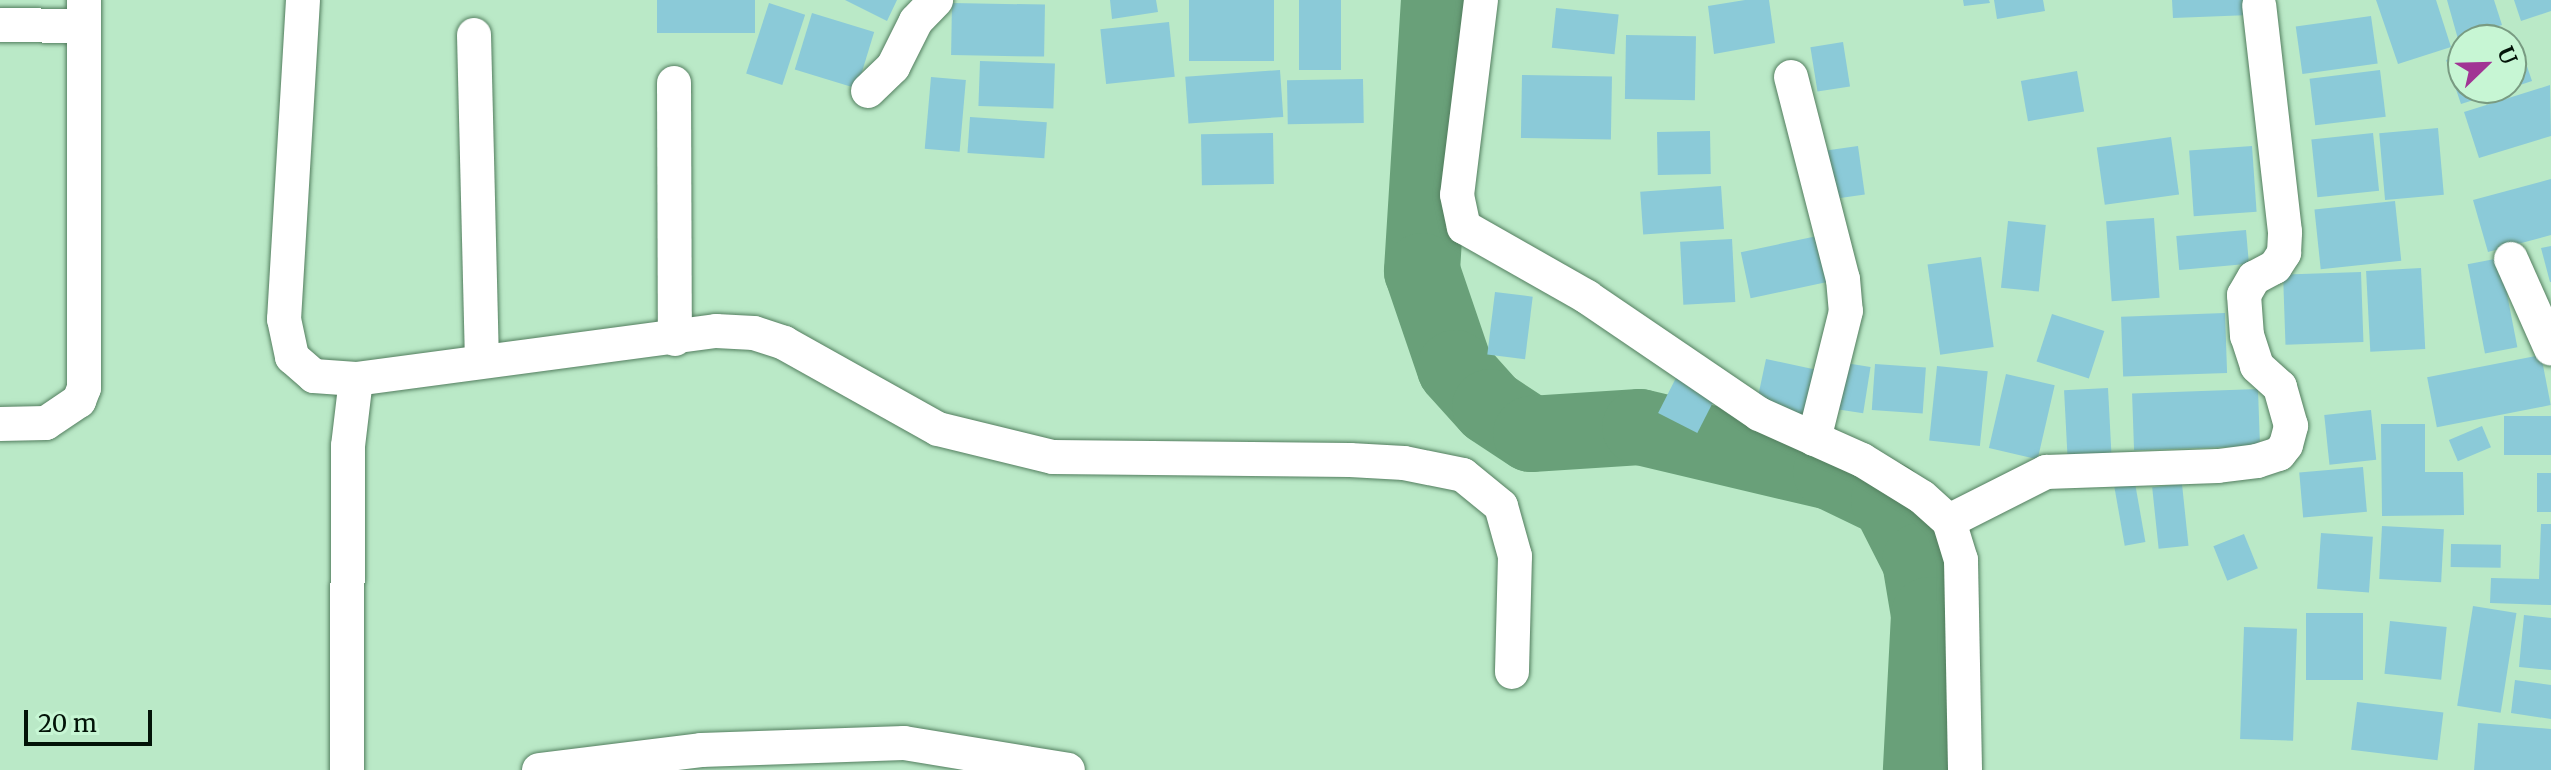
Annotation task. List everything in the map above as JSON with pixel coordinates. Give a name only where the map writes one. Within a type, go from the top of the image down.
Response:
[{"type":"street","points":[[303,0],[284,319],[292,357],[314,376],[356,379],[422,373],[482,359],[675,339],[716,331],[754,333],[784,343],[938,429],[1053,457],[1213,455],[1350,460],[1404,463],[1463,475],[1501,506],[1515,556],[1512,672]]},
{"type":"street","points":[[868,91],[893,67],[916,21],[936,0]]},
{"type":"street","points":[[1476,1],[1457,195],[1464,227],[1587,297],[1759,414],[1862,460],[1922,497],[1949,521],[1961,560],[1965,770]]},
{"type":"street","points":[[1949,521],[2046,472],[2218,466],[2257,461],[2279,454],[2286,445],[2291,426],[2280,387],[2257,366],[2247,336],[2244,295],[2254,278],[2275,267],[2284,253],[2285,232],[2259,5]]},
{"type":"street","points":[[0,25],[84,13],[84,388],[79,401],[46,423],[0,424]]},
{"type":"street","points":[[474,35],[482,359]]},
{"type":"street","points":[[1791,77],[1843,279],[1846,311],[1814,439]]},
{"type":"street","points":[[674,83],[675,339]]},
{"type":"street","points":[[2511,259],[2551,349]]},
{"type":"street","points":[[347,770],[348,446],[356,379]]},
{"type":"street","points":[[539,770],[701,750],[904,743],[1068,770]]},
{"type":"building","points":[[657,0],[755,0],[755,33],[657,33]]},
{"type":"building","points":[[845,0],[897,0],[887,21]]},
{"type":"building","points":[[1110,0],[1156,0],[1158,12],[1112,19]]},
{"type":"building","points":[[1189,0],[1274,0],[1274,61],[1189,61]]},
{"type":"building","points":[[1299,0],[1341,0],[1341,70],[1299,70]]},
{"type":"building","points":[[1769,0],[1775,43],[1714,54],[1708,6]]},
{"type":"building","points":[[1963,0],[1989,0],[1990,3],[1964,6]]},
{"type":"building","points":[[1994,0],[2043,0],[2045,11],[1997,19]]},
{"type":"building","points":[[2172,0],[2250,0],[2250,15],[2173,18]]},
{"type":"building","points":[[2376,0],[2436,0],[2447,34],[2447,48],[2398,64]]},
{"type":"building","points":[[2447,0],[2494,0],[2502,24],[2454,24]]},
{"type":"building","points":[[2514,0],[2551,0],[2551,11],[2521,21]]},
{"type":"building","points":[[769,3],[805,15],[782,85],[746,73]]},
{"type":"building","points":[[952,3],[1045,5],[1044,57],[951,55]]},
{"type":"building","points":[[1556,8],[1619,15],[1614,54],[1552,48]]},
{"type":"building","points":[[812,13],[874,32],[857,88],[795,69]]},
{"type":"building","points":[[2371,16],[2378,64],[2302,74],[2296,27]]},
{"type":"building","points":[[1169,22],[1175,77],[1106,84],[1100,29]]},
{"type":"building","points":[[1626,35],[1696,36],[1695,100],[1625,99]]},
{"type":"building","points":[[1843,42],[1850,86],[1817,92],[1810,47]]},
{"type":"building","points":[[980,61],[1055,64],[1053,109],[978,106]]},
{"type":"building","points":[[2527,66],[2532,81],[2527,83]]},
{"type":"building","points":[[1280,70],[1283,117],[1189,124],[1185,77]]},
{"type":"building","points":[[2380,70],[2386,117],[2315,125],[2310,79]]},
{"type":"building","points":[[2077,71],[2084,111],[2028,121],[2021,81]]},
{"type":"building","points":[[1522,75],[1612,77],[1611,140],[1521,138]]},
{"type":"building","points":[[931,77],[966,80],[960,152],[925,149]]},
{"type":"building","points":[[1363,79],[1364,123],[1288,124],[1287,80]]},
{"type":"building","points":[[2550,85],[2551,136],[2479,158],[2464,112],[2489,104],[2527,104],[2527,92]]},
{"type":"building","points":[[970,117],[1047,122],[1044,158],[967,153]]},
{"type":"building","points":[[2438,128],[2444,195],[2385,200],[2379,133]]},
{"type":"building","points":[[1710,131],[1711,174],[1658,175],[1657,132]]},
{"type":"building","points":[[1273,133],[1274,184],[1202,185],[1201,134]]},
{"type":"building","points":[[2373,133],[2379,191],[2317,197],[2311,139]]},
{"type":"building","points":[[2171,137],[2179,194],[2105,205],[2097,147]]},
{"type":"building","points":[[1858,146],[1865,195],[1833,199],[1826,150]]},
{"type":"building","points":[[2252,146],[2257,212],[2194,216],[2189,150]]},
{"type":"building","points":[[2551,179],[2551,235],[2488,252],[2473,200]]},
{"type":"building","points":[[1721,186],[1724,229],[1643,235],[1640,192]]},
{"type":"building","points":[[2395,201],[2401,261],[2321,269],[2314,209]]},
{"type":"building","points":[[2154,218],[2160,298],[2112,301],[2106,221]]},
{"type":"building","points":[[2008,221],[2046,225],[2039,292],[2001,288]]},
{"type":"building","points":[[2246,230],[2249,264],[2179,270],[2176,236]]},
{"type":"building","points":[[1822,235],[1832,281],[1751,298],[1741,252]]},
{"type":"building","points":[[1732,239],[1735,302],[1683,305],[1680,242]]},
{"type":"building","points":[[2551,246],[2551,282],[2550,282],[2541,248]]},
{"type":"building","points":[[1981,257],[1994,347],[1940,355],[1928,265]]},
{"type":"building","points":[[2500,258],[2517,347],[2485,354],[2468,264]]},
{"type":"building","points":[[2421,268],[2425,349],[2370,352],[2366,271]]},
{"type":"building","points":[[2361,272],[2363,342],[2285,345],[2283,275]]},
{"type":"building","points":[[1495,292],[1533,297],[1525,359],[1487,355]]},
{"type":"building","points":[[2225,313],[2227,373],[2123,377],[2121,317]]},
{"type":"building","points":[[2052,314],[2104,331],[2089,379],[2037,362]]},
{"type":"building","points":[[2541,355],[2551,405],[2437,427],[2427,377]]},
{"type":"building","points":[[1766,359],[1821,371],[1811,418],[1756,406]]},
{"type":"building","points":[[1833,361],[1871,367],[1863,413],[1826,407]]},
{"type":"building","points":[[1875,364],[1926,368],[1923,413],[1872,410]]},
{"type":"building","points":[[1937,366],[1988,371],[1980,446],[1929,441]]},
{"type":"building","points":[[1679,372],[1718,392],[1697,433],[1658,413]]},
{"type":"building","points":[[2006,374],[2055,385],[2038,459],[1989,448]]},
{"type":"building","points":[[2108,388],[2112,456],[2068,458],[2064,390]]},
{"type":"building","points":[[2258,389],[2260,446],[2134,450],[2132,393]]},
{"type":"building","points":[[2371,410],[2376,460],[2329,465],[2324,415]]},
{"type":"building","points":[[2504,416],[2551,416],[2551,455],[2504,455]]},
{"type":"building","points":[[2381,424],[2425,424],[2425,472],[2463,472],[2464,515],[2382,516]]},
{"type":"building","points":[[2482,426],[2491,447],[2458,461],[2449,440]]},
{"type":"building","points":[[2363,467],[2367,512],[2303,517],[2299,473]]},
{"type":"building","points":[[2537,473],[2551,473],[2551,512],[2537,512]]},
{"type":"building","points":[[2135,483],[2145,542],[2125,546],[2114,487]]},
{"type":"building","points":[[2182,484],[2188,546],[2159,549],[2152,487]]},
{"type":"building","points":[[2541,524],[2551,524],[2551,605],[2490,603],[2491,578],[2539,579]]},
{"type":"building","points":[[2382,526],[2444,529],[2441,582],[2379,579]]},
{"type":"building","points":[[2321,533],[2373,537],[2369,592],[2317,589]]},
{"type":"building","points":[[2244,534],[2258,568],[2227,581],[2213,546]]},
{"type":"building","points":[[2451,544],[2501,545],[2501,568],[2451,567]]},
{"type":"building","points":[[2473,606],[2516,613],[2501,713],[2457,706]]},
{"type":"building","points":[[2306,613],[2363,613],[2363,680],[2306,680]]},
{"type":"building","points":[[2524,615],[2551,618],[2551,670],[2519,667]]},
{"type":"building","points":[[2390,621],[2447,627],[2441,680],[2384,674]]},
{"type":"building","points":[[2244,627],[2297,629],[2293,741],[2240,739]]},
{"type":"building","points":[[2515,680],[2551,685],[2551,719],[2511,713]]},
{"type":"building","points":[[2357,702],[2443,713],[2438,760],[2351,750]]},
{"type":"building","points":[[2478,723],[2551,729],[2551,770],[2474,770]]},
{"type":"waterway","points":[[1439,0],[1422,271],[1455,368],[1490,407],[1531,434],[1640,427],[1831,472],[1889,500],[1920,561],[1929,615],[1921,770]]}]
